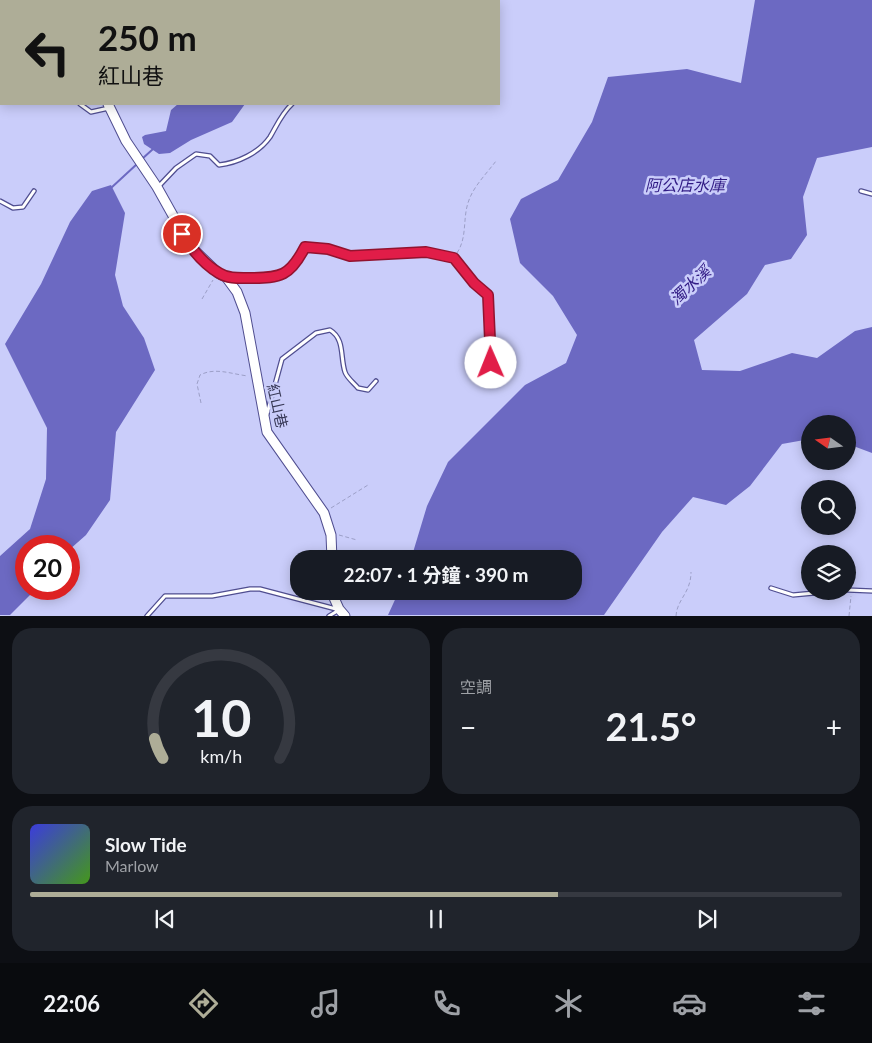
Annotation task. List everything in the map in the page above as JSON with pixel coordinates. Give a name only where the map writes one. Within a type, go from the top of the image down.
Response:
[{"type":"street","name":"紅山巷","points":[[109,106],[190,246],[222,275],[237,292],[245,313],[256,377],[271,439],[324,513],[331,534],[332,550]]},
{"type":"street","points":[[336,600],[342,612]]},
{"type":"lane","points":[[81,105],[91,112],[109,106]]},
{"type":"lane","points":[[157,188],[176,168],[196,154],[210,156],[218,165],[234,163],[247,156],[269,138],[283,114],[291,105]]},
{"type":"lane","points":[[861,190],[872,194]]},
{"type":"lane","points":[[0,201],[13,208],[23,206],[34,191]]},
{"type":"lane","points":[[222,275],[271,279],[292,269],[305,247],[328,249],[350,256],[426,252],[454,258],[474,283],[488,295],[491,363]]},
{"type":"lane","points":[[265,420],[282,359],[316,333],[330,330],[334,332],[341,344],[346,373],[358,388],[368,390],[376,381]]},
{"type":"lane","points":[[771,588],[793,595],[801,594]]},
{"type":"lane","points":[[147,616],[164,596],[212,596],[250,589],[342,612]]},
{"type":"lane","points":[[856,590],[872,590]]},
{"type":"lane","points":[[329,616],[342,612]]},
{"type":"path","points":[[454,258],[465,236],[465,218],[469,199],[496,161]]},
{"type":"path","points":[[202,299],[222,275]]},
{"type":"path","points":[[201,403],[197,384],[200,375],[206,371],[223,371],[228,374],[256,377]]},
{"type":"path","points":[[324,513],[368,485]]},
{"type":"path","points":[[327,524],[339,535],[357,540]]},
{"type":"path","points":[[676,616],[681,601],[688,591],[691,572]]},
{"type":"path","points":[[849,616],[850,600]]},
{"type":"water","name":"阿公店水庫","points":[[755,0],[872,0],[872,147],[817,158],[803,197],[807,235],[791,259],[765,265],[747,294],[694,340],[702,370],[740,371],[792,353],[817,358],[855,331],[872,327],[872,453],[856,447],[856,415],[801,415],[801,441],[782,444],[750,486],[726,505],[693,497],[662,532],[604,615],[388,615],[395,600],[582,600],[582,550],[414,550],[427,506],[448,462],[525,385],[566,363],[577,335],[553,296],[520,263],[510,219],[521,199],[558,180],[592,122],[608,77],[687,69],[741,83]]},
{"type":"water","points":[[177,105],[244,105],[232,122],[191,140],[170,153],[159,154],[144,144],[142,137],[166,131],[171,110]]},
{"type":"water","points":[[111,185],[125,213],[115,275],[123,306],[144,338],[155,370],[116,432],[110,500],[86,535],[80,540],[80,535],[23,535],[30,529],[46,479],[47,428],[5,344],[41,284],[70,222],[92,191]]},
{"type":"water","points":[[15,542],[15,600],[25,600],[10,615],[0,615],[0,556]]},
{"type":"waterway","points":[[142,159],[153,149]]},
{"type":"waterway","points":[[111,188],[137,164]]},
{"type":"route","points":[[182,234],[190,246],[218,273],[226,277],[271,279],[279,276],[292,269],[305,247],[318,246],[350,256],[426,252],[454,258],[474,283],[488,295],[491,363]]},
{"type":"water label","name":"濁水溪","points":[[690,285]]}]
